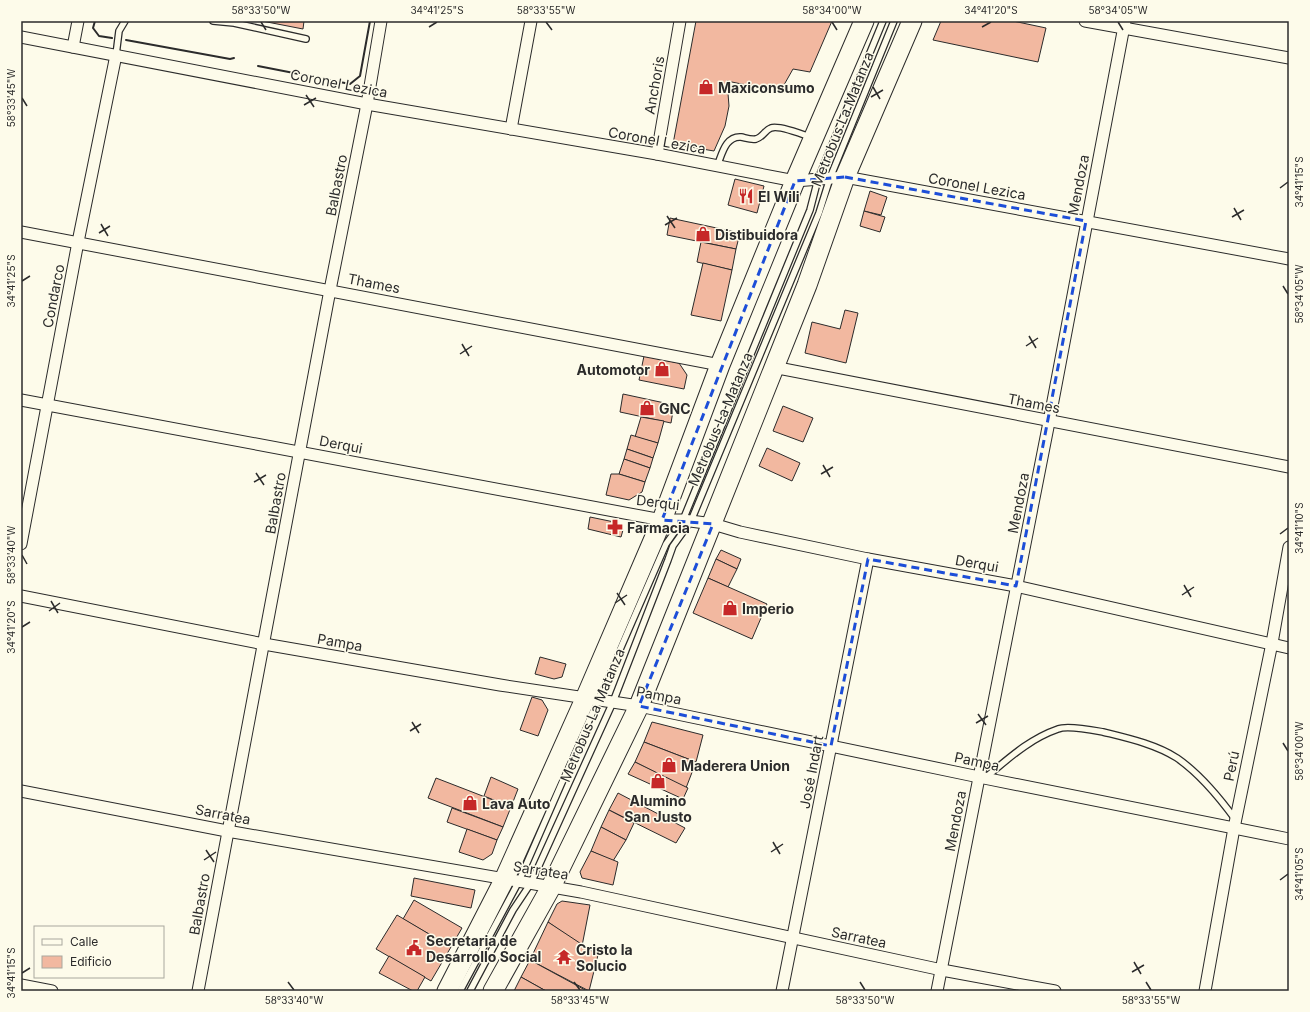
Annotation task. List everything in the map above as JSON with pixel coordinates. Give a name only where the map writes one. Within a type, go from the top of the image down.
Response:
[{"type":"highway","points":[[447,991],[511,880],[592,699],[662,520],[720,365],[795,181],[864,21]]},
{"type":"highway","points":[[493,991],[551,887],[639,706],[713,524],[773,367],[807,285],[837,177],[912,21]]},
{"type":"street","points":[[73,47],[78,21]]},
{"type":"street","name":"Balbastro","points":[[198,991],[330,290],[367,104],[381,21]]},
{"type":"street","points":[[511,129],[530,21]]},
{"type":"street","name":"Anchoris","points":[[656,154],[680,21]]},
{"type":"street","points":[[1085,21],[1124,25],[1289,58]]},
{"type":"street","name":"Mendoza","points":[[937,991],[982,778],[1016,586],[1049,422],[1124,25]]},
{"type":"street","name":"Coronel Lezica","points":[[21,37],[367,104],[656,154],[795,181],[837,177],[1289,259]]},
{"type":"street","name":"Condarco","points":[[21,544],[78,242],[116,55]]},
{"type":"street","name":"Thames","points":[[21,232],[720,365]]},
{"type":"street","name":"Thames","points":[[773,367],[1049,422],[1289,467]]},
{"type":"street","name":"Derqui","points":[[21,400],[300,451],[662,520],[713,524],[740,532],[868,559],[1016,586],[1289,648]]},
{"type":"street","name":"Perú","points":[[1206,991],[1235,824],[1272,643],[1289,547]]},
{"type":"street","name":"José Indart","points":[[782,991],[868,559]]},
{"type":"street","name":"Pampa","points":[[21,596],[264,644],[639,706],[982,778],[1235,824],[1289,839]]},
{"type":"street","name":"Sarratea","points":[[21,791],[227,831],[531,883],[942,970],[1054,991]]},
{"type":"street","points":[[21,985],[52,991]]},
{"type":"lane","points":[[116,55],[119,31],[125,21]]},
{"type":"lane","points":[[213,21],[234,23],[306,39]]},
{"type":"lane","name":"Metrobus La Matanza","points":[[592,699],[666,544],[687,521],[810,210],[818,179],[883,21]]},
{"type":"lane","name":"Metrobus La Matanza","points":[[470,991],[514,910],[531,883],[614,702],[674,546],[687,521],[816,220],[837,177],[894,21]]},
{"type":"lane","points":[[717,166],[728,142],[732,139],[739,137],[755,139],[760,138],[768,130],[776,127],[814,138]]},
{"type":"lane","points":[[982,778],[1019,749],[1059,728],[1091,730],[1129,738],[1155,747],[1176,758],[1204,782],[1235,824]]},
{"type":"lane","points":[[460,991],[511,880]]},
{"type":"highlighted area","points":[[845,177],[1086,221],[1016,586],[868,559],[831,746],[639,706],[713,524],[662,520],[795,181]]},
{"type":"building","points":[[262,21],[304,21],[303,29]]},
{"type":"building","name":"Maxiconsumo","points":[[696,21],[832,21],[810,72],[793,69],[780,92],[727,81],[729,106],[725,126],[714,151],[673,144]]},
{"type":"building","points":[[941,21],[1013,21],[1046,28],[1038,62],[933,40]]},
{"type":"building","name":"El Wili","points":[[735,179],[764,186],[757,213],[728,205]]},
{"type":"building","points":[[870,191],[887,197],[881,215],[864,211]]},
{"type":"building","points":[[864,211],[885,217],[880,232],[860,226]]},
{"type":"building","name":"Distibuidora","points":[[670,218],[740,233],[736,249],[667,235]]},
{"type":"building","name":"Distibuidora","points":[[701,242],[736,249],[732,270],[697,262]]},
{"type":"building","points":[[703,263],[732,270],[721,321],[691,315]]},
{"type":"building","points":[[845,310],[858,313],[846,363],[805,353],[812,322],[840,329]]},
{"type":"building","name":"Automotor","points":[[644,356],[679,363],[687,375],[684,389],[639,380]]},
{"type":"building","name":"GNC","points":[[623,394],[674,405],[671,423],[620,412]]},
{"type":"building","points":[[783,406],[813,418],[803,442],[773,431]]},
{"type":"building","points":[[641,417],[664,421],[658,443],[635,437]]},
{"type":"building","points":[[631,435],[658,443],[653,458],[627,449]]},
{"type":"building","points":[[767,448],[800,463],[792,481],[759,466]]},
{"type":"building","points":[[627,449],[653,458],[650,468],[624,459]]},
{"type":"building","points":[[624,459],[650,468],[645,482],[619,474]]},
{"type":"building","points":[[611,474],[619,474],[645,482],[642,492],[629,500],[606,495]]},
{"type":"building","points":[[590,517],[619,523],[623,530],[621,537],[588,529]]},
{"type":"building","points":[[721,550],[741,559],[737,569],[716,559]]},
{"type":"building","points":[[716,559],[737,569],[728,587],[708,578]]},
{"type":"building","name":"Imperio","points":[[708,578],[767,604],[752,639],[693,613]]},
{"type":"building","points":[[540,657],[566,664],[562,677],[554,679],[535,674]]},
{"type":"building","points":[[532,697],[542,700],[548,710],[538,736],[520,730]]},
{"type":"building","points":[[652,722],[703,735],[696,762],[644,742]]},
{"type":"building","name":"Maderera Union","points":[[644,742],[696,762],[686,788],[635,762]]},
{"type":"building","name":"Alumino San Justo","points":[[635,762],[688,788],[683,799],[628,774]]},
{"type":"building","points":[[491,777],[518,789],[511,807],[484,796]]},
{"type":"building","name":"Lava Auto","points":[[436,778],[511,807],[503,827],[428,798]]},
{"type":"building","points":[[618,793],[685,828],[676,843],[609,810]]},
{"type":"building","points":[[452,808],[503,827],[497,840],[447,822]]},
{"type":"building","points":[[609,810],[634,823],[626,840],[601,827]]},
{"type":"building","points":[[601,827],[626,840],[613,861],[591,851]]},
{"type":"building","points":[[467,829],[497,840],[492,854],[483,860],[459,852]]},
{"type":"building","points":[[591,851],[618,862],[613,885],[582,878],[580,872]]},
{"type":"building","points":[[414,878],[475,890],[471,908],[411,896]]},
{"type":"building","points":[[414,900],[462,928],[451,947],[403,919]]},
{"type":"building","points":[[562,901],[590,905],[582,946],[548,922],[557,904]]},
{"type":"building","name":"Secretaria de Desarrollo Social","points":[[397,915],[451,947],[431,981],[376,949]]},
{"type":"building","name":"Cristo la Solucio","points":[[548,922],[598,955],[589,991],[530,960]]},
{"type":"building","points":[[389,956],[425,977],[417,991],[413,991],[379,973]]},
{"type":"building","points":[[530,960],[587,991],[546,991],[521,977]]},
{"type":"building","points":[[521,977],[546,991],[514,991]]},
{"type":"wall","points":[[95,21],[93,28],[99,36],[112,38]]},
{"type":"wall","points":[[258,66],[350,84],[360,76],[370,21]]},
{"type":"wall","points":[[126,40],[230,59],[234,58]]},
{"type":"place","name":"Maxiconsumo","points":[[706,87]]},
{"type":"place","name":"El Wili","points":[[746,196]]},
{"type":"place","name":"Distibuidora","points":[[703,234]]},
{"type":"place","name":"Automotor","points":[[662,369]]},
{"type":"place","name":"GNC","points":[[647,408]]},
{"type":"place","name":"Farmacia","points":[[615,527]]},
{"type":"place","name":"Imperio","points":[[730,608]]},
{"type":"place","name":"Maderera Union","points":[[669,765]]},
{"type":"place","name":"Alumino San Justo","points":[[658,781]]},
{"type":"place","name":"Lava Auto","points":[[470,803]]},
{"type":"place","name":"Secretaria de Desarrollo Social","points":[[414,948]]},
{"type":"place","name":"Cristo la Solucio","points":[[564,957]]}]
